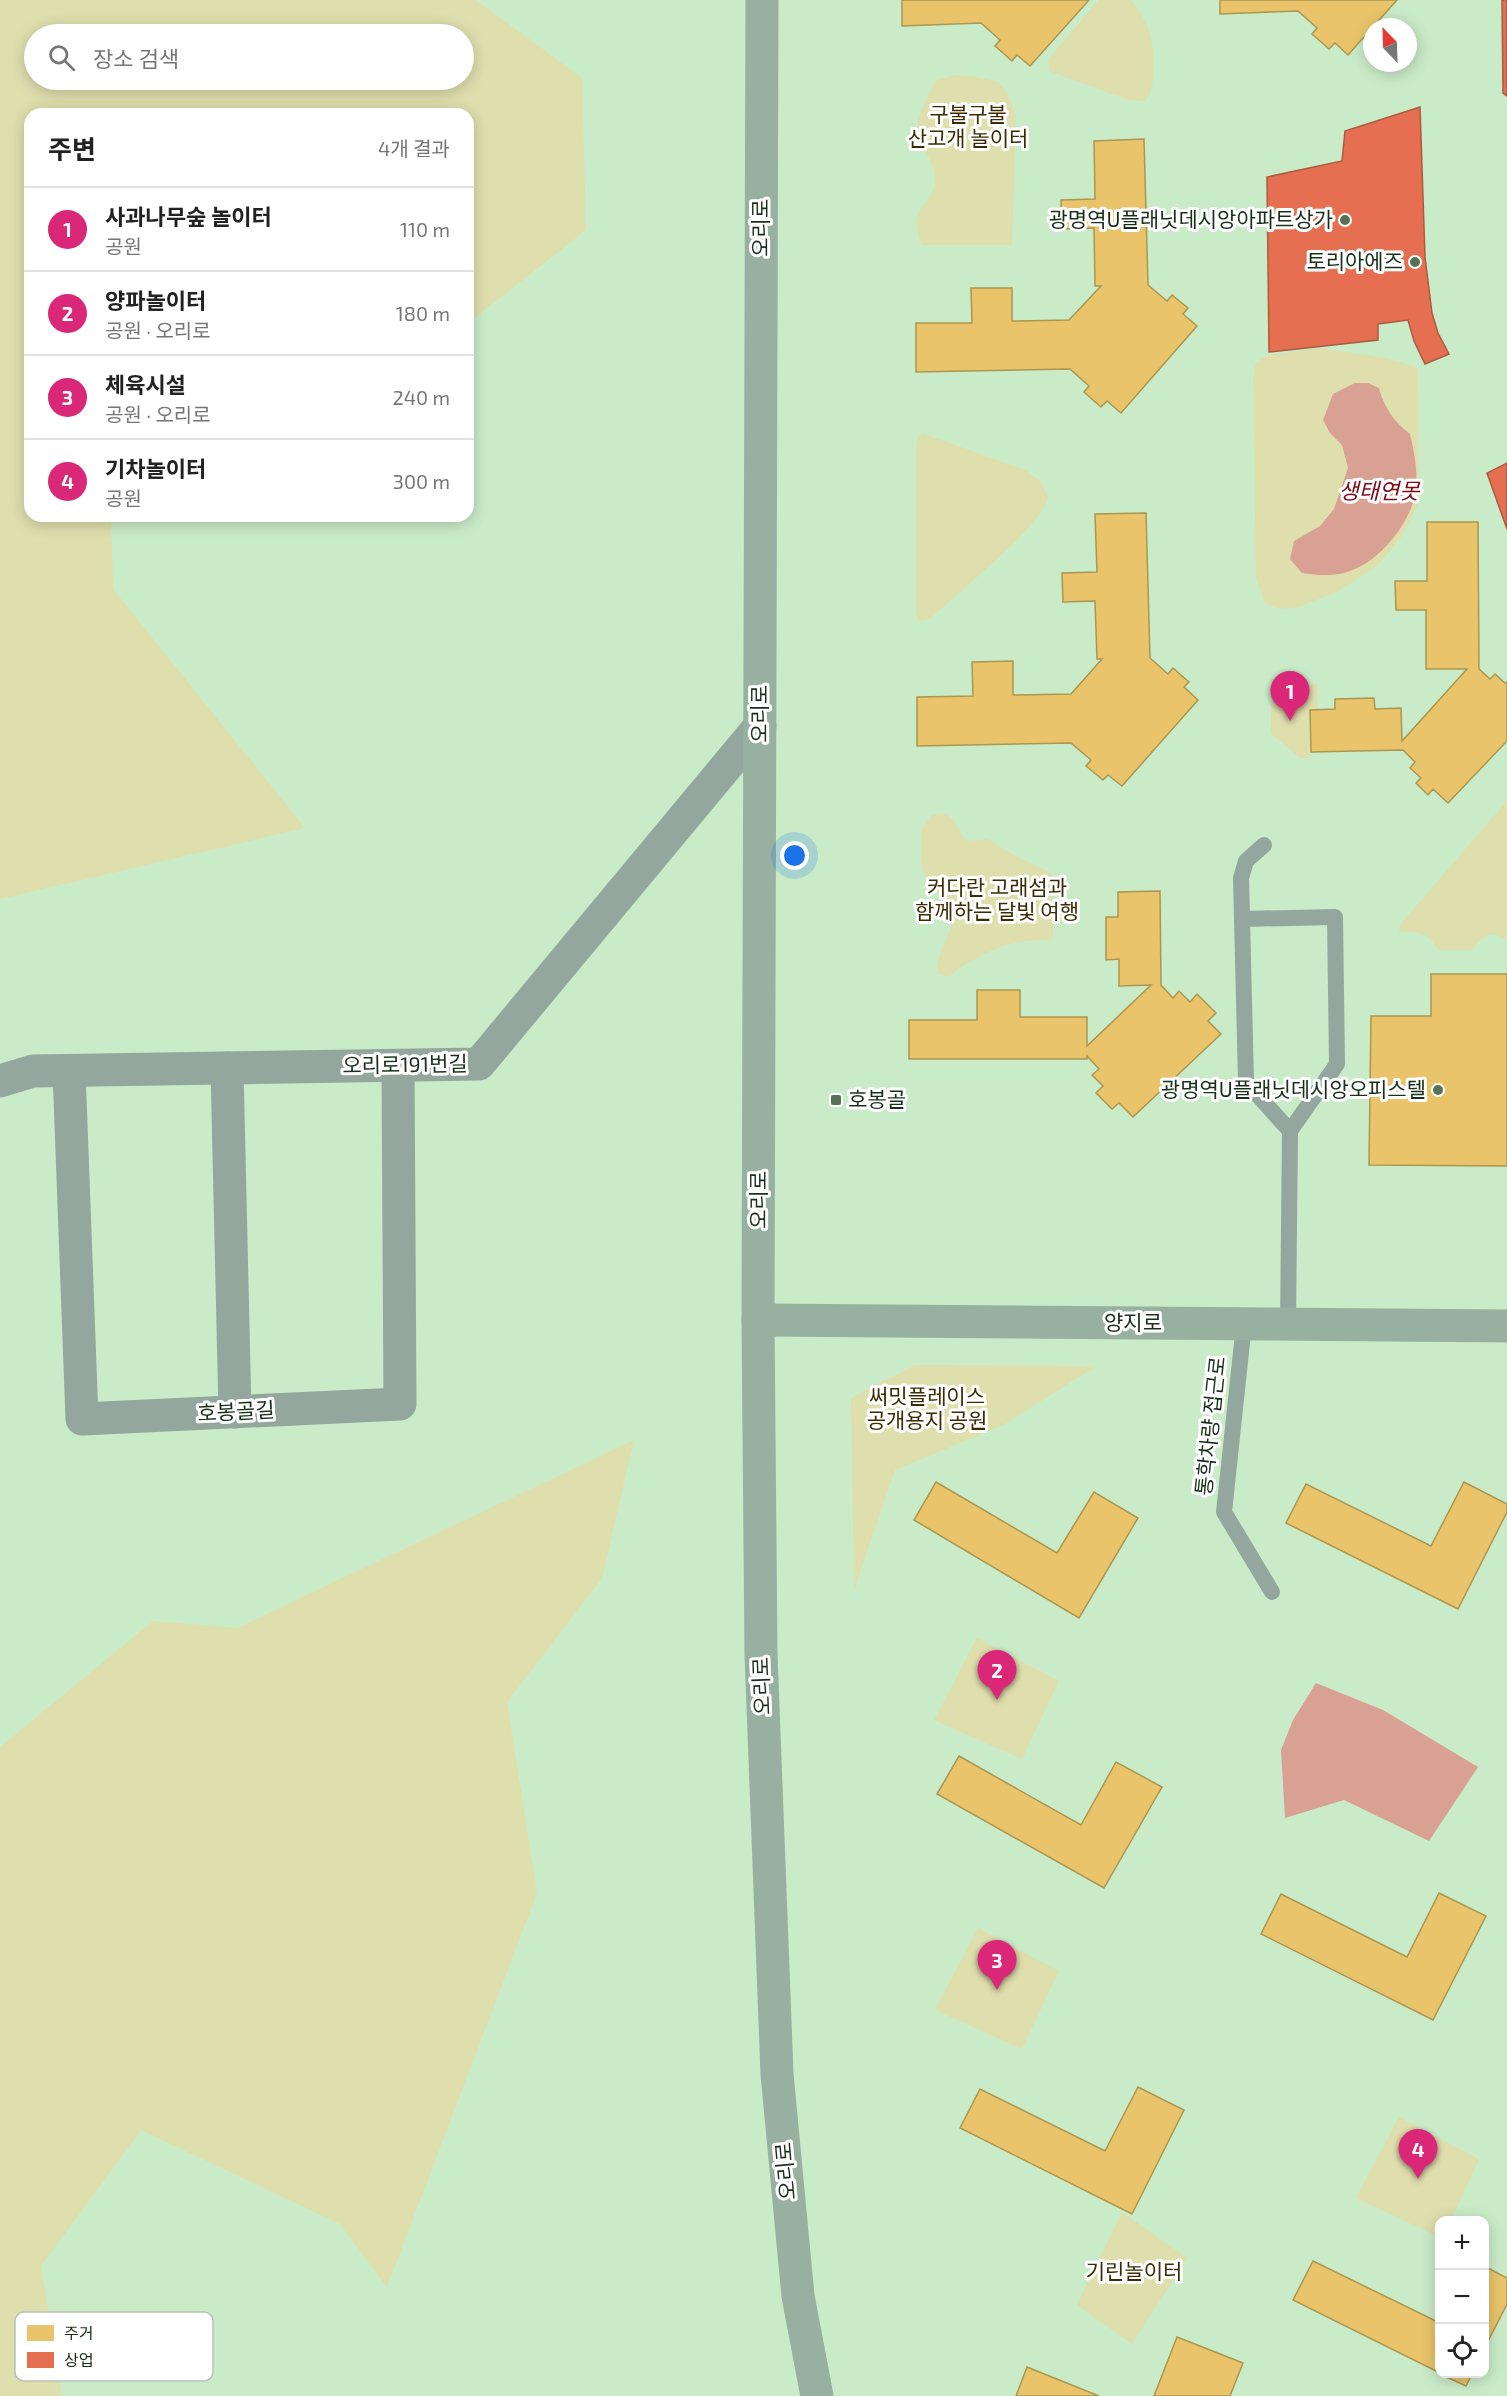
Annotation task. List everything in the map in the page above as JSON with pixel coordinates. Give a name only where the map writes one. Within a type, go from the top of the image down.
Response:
[{"type":"main road","name":"오리로","points":[[762,0],[758,1320],[761,1654],[777,2074],[798,2296],[818,2396]]},
{"type":"main road","name":"양지로","points":[[758,1320],[1507,1326]]},
{"type":"street","name":"오리로191번길","points":[[0,1081],[33,1071],[479,1064],[760,726]]},
{"type":"street","name":"호봉골길","points":[[69,1071],[82,1419],[400,1404],[398,1066]]},
{"type":"street","points":[[227,1068],[235,1412]]},
{"type":"lane","points":[[1264,845],[1246,861],[1241,878],[1246,1082],[1290,1131]]},
{"type":"lane","points":[[1243,919],[1335,917],[1337,1064],[1290,1131],[1288,1324]]},
{"type":"lane","name":"통학차량 접근로","points":[[1244,1324],[1224,1512],[1272,1592]]},
{"type":"green space","points":[[0,0],[476,0],[582,78],[586,230],[474,318],[474,108],[24,108],[24,522],[111,522],[113,589],[305,828],[0,899]]},
{"type":"green space","points":[[1099,0],[1131,0],[1146,23],[1152,44],[1154,72],[1151,90],[1144,101],[1128,100],[1049,71],[1048,59]]},
{"type":"green space","name":"구불구불 산고개 놀이터","points":[[954,75],[972,76],[998,82],[1006,90],[1016,116],[1012,245],[922,245],[918,232],[918,215],[933,190],[935,174],[918,134],[919,121],[935,81]]},
{"type":"green space","points":[[1323,348],[1395,360],[1418,369],[1419,502],[1402,536],[1377,566],[1337,592],[1298,607],[1279,609],[1265,603],[1256,578],[1253,378],[1256,362],[1269,355]]},
{"type":"green space","points":[[924,434],[1023,469],[1041,481],[1048,498],[1043,509],[1015,541],[931,618],[922,621],[918,620],[916,615],[916,448],[918,436]]},
{"type":"green space","points":[[1317,684],[1318,709],[1309,709],[1310,758],[1300,758],[1271,733],[1271,704],[1303,685]]},
{"type":"green space","points":[[1507,801],[1507,940],[1492,935],[1479,941],[1472,950],[1438,950],[1431,939],[1422,934],[1399,932],[1400,925]]},
{"type":"green space","name":"커다란 고래섬과 함께하는 달빛 여행","points":[[944,814],[955,822],[967,841],[988,839],[1017,857],[1050,872],[1053,935],[1051,940],[1026,941],[995,949],[966,964],[948,977],[939,974],[938,961],[952,917],[946,900],[930,884],[924,873],[922,828],[932,815]]},
{"type":"green space","name":"써밋플레이스 공개용지 공원","points":[[915,1365],[1097,1366],[1003,1425],[895,1470],[854,1590],[851,1398]]},
{"type":"green space","points":[[634,1440],[602,1578],[507,1702],[537,1893],[387,2287],[340,2224],[141,2130],[41,2266],[48,2312],[15,2312],[15,2381],[60,2381],[62,2396],[0,2396],[0,1747],[153,1621],[237,1628]]},
{"type":"green space","points":[[977,1638],[1059,1681],[1022,1759],[934,1720]]},
{"type":"green space","points":[[978,1928],[1059,1971],[1022,2049],[935,2010]]},
{"type":"green space","points":[[1399,2117],[1479,2159],[1453,2216],[1435,2216],[1435,2235],[1356,2198]]},
{"type":"green space","name":"기린놀이터","points":[[1122,2212],[1187,2258],[1132,2344],[1077,2305]]},
{"type":"water","name":"생태연못","points":[[1355,383],[1368,383],[1379,388],[1390,414],[1410,434],[1416,477],[1413,503],[1394,538],[1363,565],[1339,574],[1302,573],[1290,559],[1294,541],[1320,526],[1334,509],[1348,468],[1342,445],[1330,433],[1323,420],[1333,394]]},
{"type":"water","points":[[1316,1683],[1383,1710],[1478,1767],[1429,1841],[1344,1800],[1285,1818],[1281,1750],[1293,1720]]},
{"type":"building: 주거","points":[[902,0],[1089,0],[1030,66],[1017,55],[1012,61],[995,46],[1000,40],[981,23],[902,26]]},
{"type":"building: 주거","points":[[1220,0],[1397,0],[1381,18],[1363,18],[1363,38],[1348,55],[1335,43],[1329,49],[1312,34],[1317,28],[1298,11],[1220,14]]},
{"type":"building: 주거","points":[[1144,139],[1148,285],[1167,301],[1172,295],[1188,308],[1183,314],[1197,326],[1121,413],[1107,401],[1101,407],[1084,392],[1089,386],[1070,369],[916,372],[916,323],[972,323],[971,288],[1012,288],[1012,321],[1069,320],[1101,286],[1095,286],[1094,228],[1062,229],[1061,200],[1095,199],[1094,141]]},
{"type":"building: 주거","points":[[1146,513],[1150,658],[1168,674],[1173,668],[1189,682],[1184,687],[1198,700],[1122,786],[1108,775],[1103,780],[1086,766],[1091,760],[1071,743],[917,746],[917,697],[973,696],[972,662],[1013,661],[1013,695],[1071,694],[1102,659],[1097,659],[1095,601],[1063,602],[1062,573],[1097,572],[1095,514]]},
{"type":"building: 주거","points":[[1427,522],[1478,522],[1479,669],[1490,679],[1495,674],[1505,683],[1507,682],[1507,741],[1448,803],[1433,789],[1428,795],[1416,783],[1421,778],[1410,768],[1415,762],[1403,750],[1311,752],[1310,710],[1335,709],[1335,699],[1374,698],[1375,709],[1401,708],[1402,741],[1467,669],[1426,669],[1426,610],[1396,610],[1395,581],[1427,581]]},
{"type":"building: 주거","points":[[1160,891],[1161,985],[1173,998],[1179,991],[1190,1002],[1197,994],[1216,1013],[1208,1021],[1221,1034],[1133,1117],[1119,1103],[1112,1109],[1096,1093],[1103,1086],[1092,1075],[1099,1069],[1087,1056],[1087,1059],[909,1059],[909,1020],[977,1020],[977,990],[1020,990],[1020,1017],[1087,1017],[1087,1046],[1151,985],[1119,986],[1119,959],[1106,960],[1106,917],[1118,917],[1118,892]]},
{"type":"building: 주거","name":"광명역U플래닛데시앙오피스텔","points":[[1431,974],[1507,974],[1507,1166],[1369,1165],[1371,1016],[1431,1016]]},
{"type":"building: 주거","points":[[936,1482],[1057,1553],[1094,1492],[1138,1518],[1079,1618],[914,1520]]},
{"type":"building: 주거","points":[[1464,1482],[1507,1504],[1507,1512],[1458,1609],[1286,1523],[1306,1484],[1431,1546]]},
{"type":"building: 주거","points":[[959,1756],[1081,1825],[1116,1762],[1162,1787],[1104,1888],[937,1794]]},
{"type":"building: 주거","points":[[1439,1893],[1486,1916],[1433,2020],[1261,1934],[1281,1894],[1407,1957]]},
{"type":"building: 주거","points":[[1138,2087],[1184,2110],[1132,2214],[960,2128],[980,2089],[1105,2151]]},
{"type":"building: 주거","points":[[1313,2261],[1435,2321],[1435,2371],[1293,2300]]},
{"type":"building: 주거","points":[[1489,2269],[1507,2278],[1507,2304],[1489,2339]]},
{"type":"building: 주거","points":[[1177,2337],[1243,2363],[1230,2396],[1154,2396]]},
{"type":"building: 주거","points":[[1027,2367],[1099,2396],[1016,2396]]},
{"type":"building: 주거","points":[[1449,2378],[1470,2378],[1466,2386]]},
{"type":"building: 상업","points":[[1502,0],[1507,0],[1507,96],[1503,93]]},
{"type":"building: 상업","name":"광명역U플래닛데시앙아파트상가","points":[[1420,107],[1425,257],[1432,313],[1438,333],[1449,354],[1425,364],[1414,341],[1408,320],[1378,324],[1378,340],[1269,352],[1267,177],[1342,161],[1345,131]]},
{"type":"building: 상업","points":[[1507,463],[1507,529],[1487,473]]},
{"type":"place","name":"광명역U플래닛데시앙아파트상가","points":[[1345,220]]},
{"type":"place","name":"토리아에즈","points":[[1415,262]]},
{"type":"place","name":"사과나무숲 놀이터","points":[[1290,721]]},
{"type":"place","name":"광명역U플래닛데시앙오피스텔","points":[[1438,1090]]},
{"type":"place","name":"호봉골","points":[[836,1100]]},
{"type":"place","name":"양파놀이터","points":[[997,1700]]},
{"type":"place","name":"체육시설","points":[[997,1990]]},
{"type":"place","name":"기차놀이터","points":[[1418,2179]]}]
